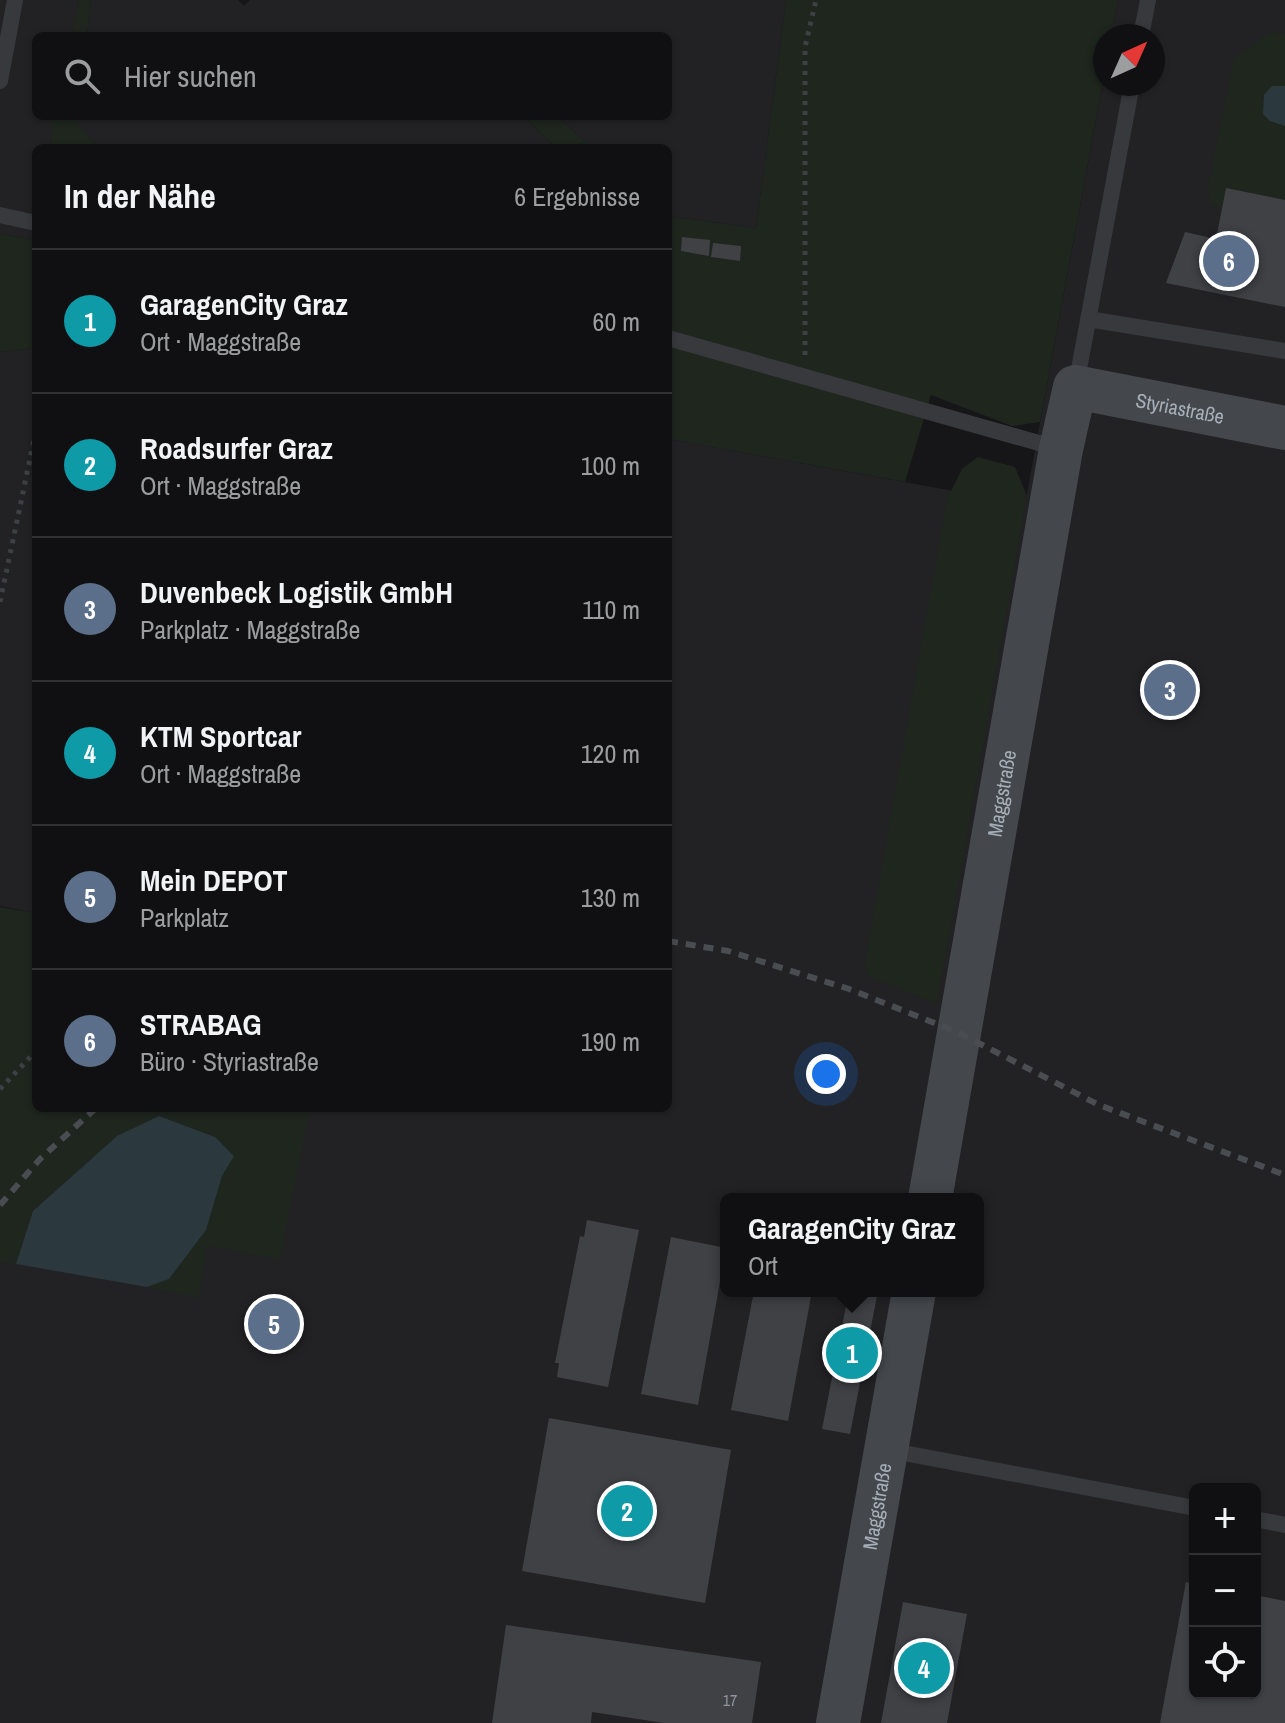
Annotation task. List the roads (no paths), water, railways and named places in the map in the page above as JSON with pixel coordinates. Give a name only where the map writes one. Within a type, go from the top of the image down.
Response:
[{"type":"street","name":"Styriastraße","points":[[1075,387],[1285,428]]},
{"type":"street","name":"Maggstraße","points":[[931,1193],[1061,449],[1075,387]]},
{"type":"street","name":"Maggstraße","points":[[838,1723],[913,1297]]},
{"type":"lane","points":[[0,81],[15,0]]},
{"type":"lane","points":[[1143,24],[1148,0]]},
{"type":"lane","points":[[1075,387],[1130,96]]},
{"type":"lane","points":[[0,215],[32,222]]},
{"type":"lane","points":[[1088,319],[1285,351]]},
{"type":"lane","points":[[672,339],[1061,449]]},
{"type":"lane","points":[[887,1450],[1189,1507]]},
{"type":"lane","points":[[1261,1520],[1285,1525]]},
{"type":"railway","points":[[672,942],[728,951],[849,989],[957,1032],[1099,1105],[1285,1175]]},
{"type":"railway","points":[[0,1205],[40,1159],[92,1112]]},
{"type":"place","name":"STRABAG","points":[[1229,261]]},
{"type":"place","name":"Duvenbeck Logistik GmbH","points":[[1170,690]]},
{"type":"place","name":"Mein DEPOT","points":[[274,1324]]},
{"type":"place","name":"GaragenCity Graz","points":[[852,1353]]},
{"type":"place","name":"Roadsurfer Graz","points":[[627,1511]]},
{"type":"place","name":"KTM Sportcar","points":[[924,1668]]}]
